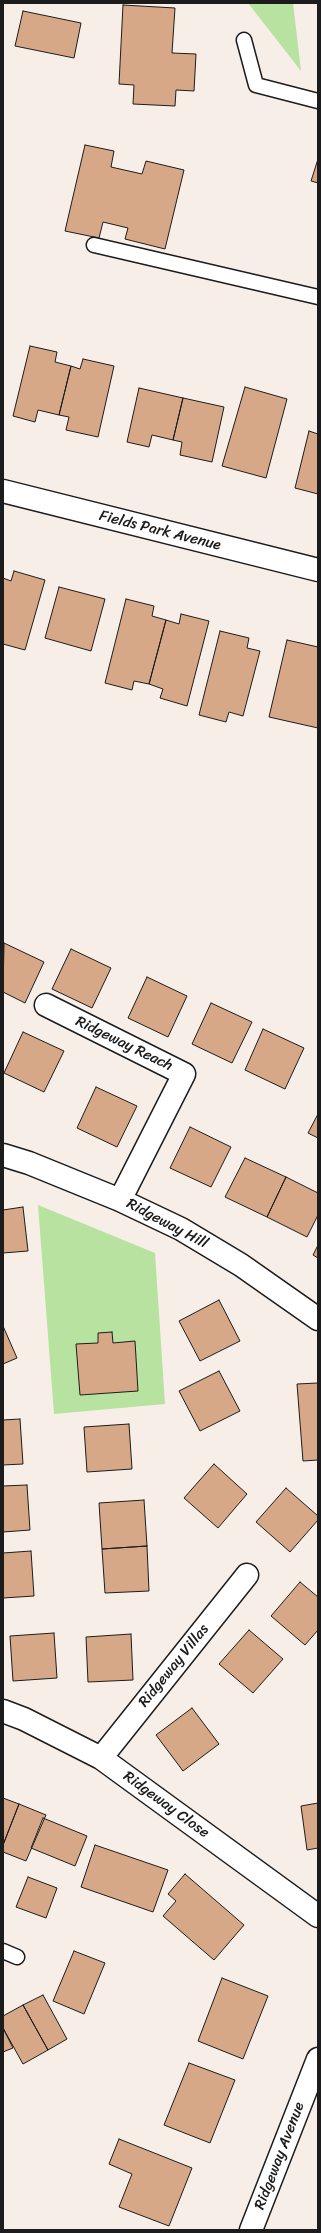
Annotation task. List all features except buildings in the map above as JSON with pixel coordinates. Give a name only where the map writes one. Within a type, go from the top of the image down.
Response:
[{"type":"street","name":"Fields Park Avenue","points":[[3,491],[318,570]]},
{"type":"street","name":"Ridgeway Reach","points":[[46,1005],[184,1074],[120,1200]]},
{"type":"street","name":"Ridgeway Hill","points":[[3,1155],[29,1163],[120,1200],[181,1229],[241,1265],[318,1319]]},
{"type":"street","name":"Ridgeway Villas","points":[[101,1758],[247,1575]]},
{"type":"street","name":"Ridgeway Close","points":[[3,1711],[24,1719],[101,1758],[318,1916]]},
{"type":"street","name":"Ridgeway Avenue","points":[[251,2230],[318,2059]]},
{"type":"lane","points":[[244,40],[256,85],[318,101]]},
{"type":"lane","points":[[94,245],[318,297]]},
{"type":"lane","points":[[3,1951],[17,1957]]},
{"type":"green space","points":[[248,3],[293,3],[301,71]]},
{"type":"green space","points":[[38,1205],[155,1253],[165,1404],[54,1414]]}]
